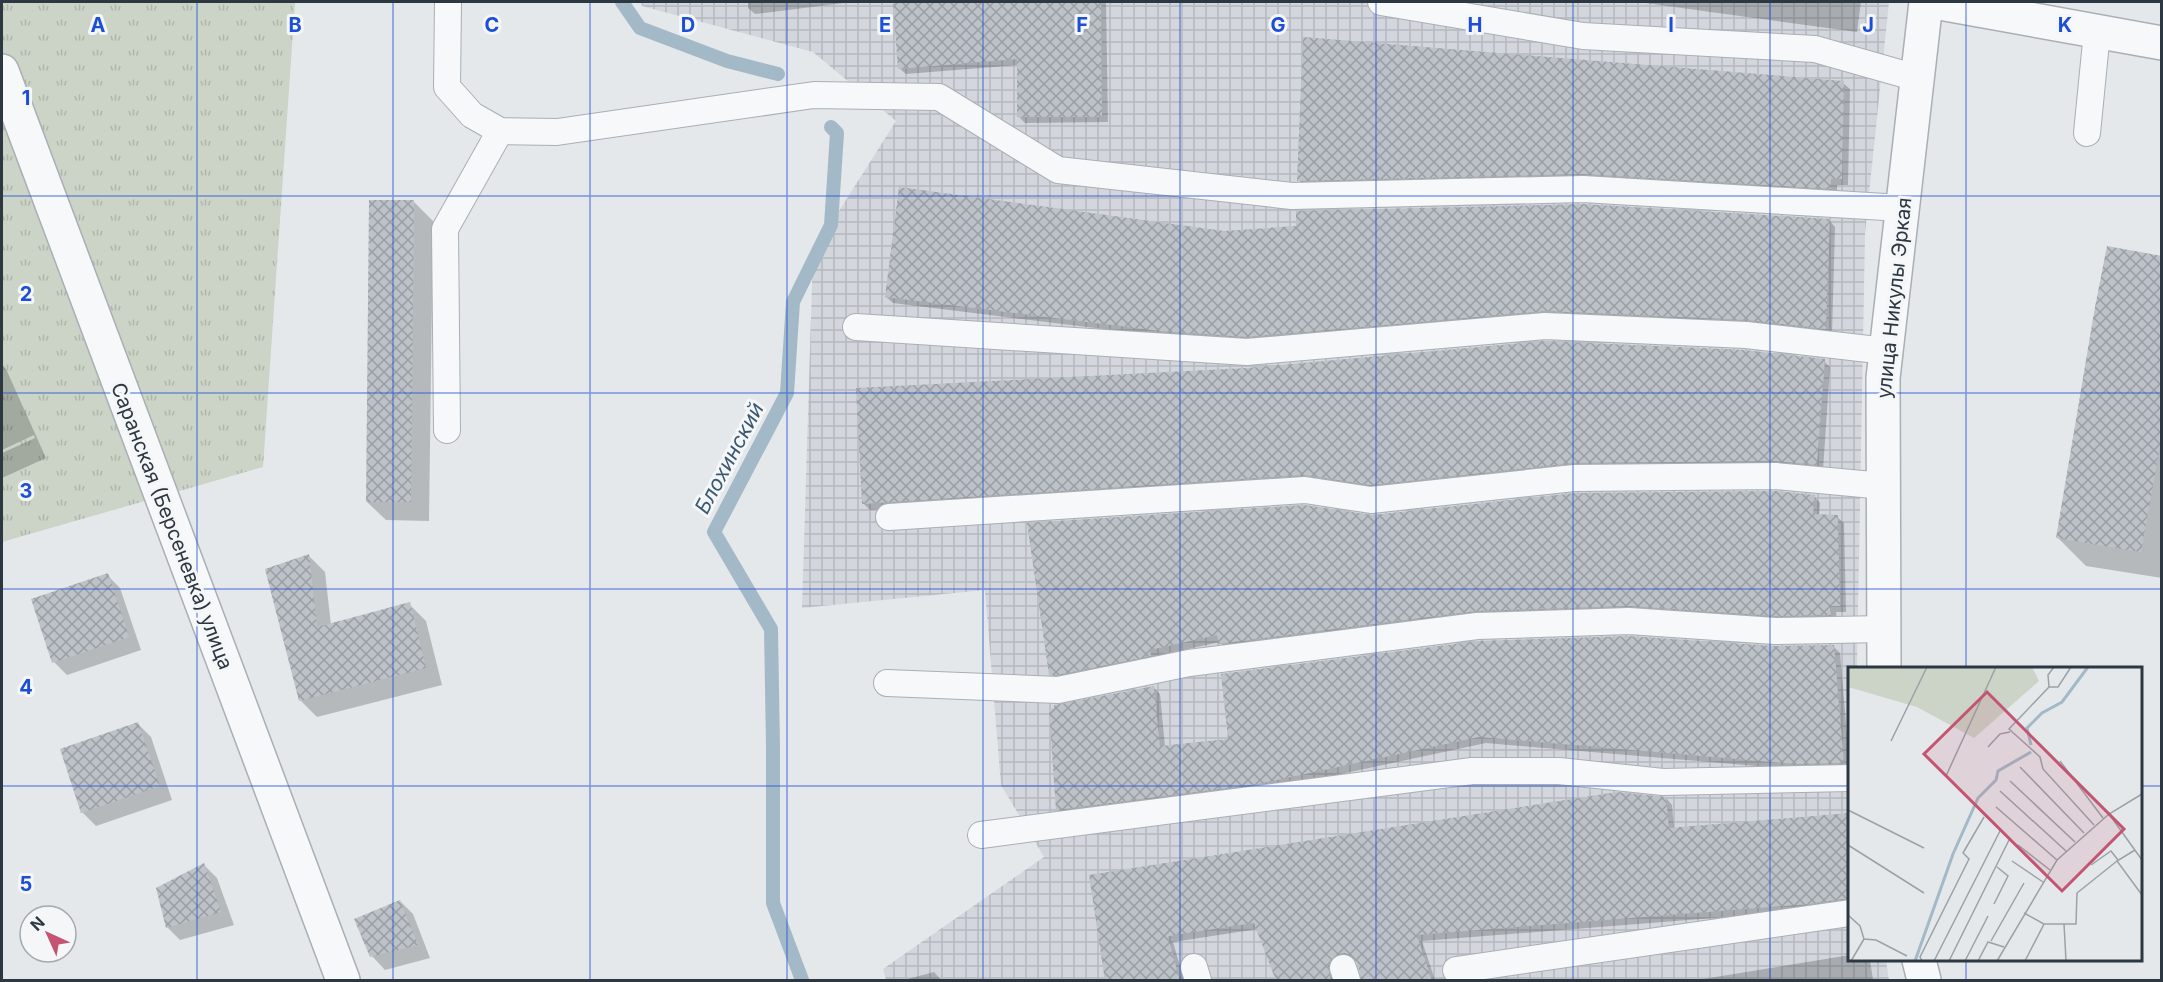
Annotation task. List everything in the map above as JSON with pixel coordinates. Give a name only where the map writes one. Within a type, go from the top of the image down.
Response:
[{"type":"street","name":"улица Никулы Эркая","points":[[1884,667],[1883,378],[1926,2]]},
{"type":"street","points":[[1934,2],[2162,43]]},
{"type":"street","name":"Саранская (Берсеневка) улица","points":[[2,71],[343,981]]},
{"type":"street","points":[[1919,961],[1924,981]]},
{"type":"lane","points":[[448,2],[447,87],[472,116],[500,130],[557,132],[814,95],[939,97],[1058,170],[1292,195],[1583,189],[1902,208]]},
{"type":"lane","points":[[1381,2],[1583,36],[1815,49],[1917,78]]},
{"type":"lane","points":[[2087,133],[2097,32]]},
{"type":"lane","points":[[447,430],[445,229],[500,130]]},
{"type":"lane","points":[[856,327],[1246,352],[1545,326],[1746,335],[1886,351]]},
{"type":"lane","points":[[889,517],[1305,490],[1371,500],[1574,478],[1776,476],[1884,486]]},
{"type":"lane","points":[[887,683],[1058,690],[1189,663],[1477,626],[1629,621],[1775,632],[1884,629]]},
{"type":"lane","points":[[981,835],[1472,771],[1559,771],[1663,782],[1848,778]]},
{"type":"lane","points":[[1456,970],[1848,913]]},
{"type":"shaded area","points":[[641,2],[1889,2],[1865,233],[1857,667],[1848,667],[1848,961],[1886,961],[1889,980],[886,980],[883,969],[1044,857],[1001,785],[985,590],[802,608],[813,252],[896,121],[813,52],[642,6]]},
{"type":"green space","points":[[2,2],[295,2],[263,467],[2,542]]},
{"type":"building","points":[[893,2],[1101,2],[1102,117],[1017,117],[1017,59],[898,69]]},
{"type":"building","points":[[1303,37],[1844,81],[1842,179],[1831,179],[1831,189],[1583,174],[1297,181]]},
{"type":"building","points":[[899,187],[1224,231],[1296,226],[1296,211],[1583,204],[1830,219],[1826,329],[1747,320],[1546,311],[1247,337],[1160,331],[885,297]]},
{"type":"building","points":[[369,200],[414,200],[411,502],[366,502]]},
{"type":"building","points":[[2107,246],[2162,256],[2162,435],[2141,552],[2056,538]]},
{"type":"building","points":[[1545,341],[1745,350],[1825,359],[1817,465],[1776,461],[1574,463],[1371,485],[1304,475],[862,504],[856,388],[1247,368]]},
{"type":"building","points":[[1775,491],[1815,495],[1813,514],[1838,515],[1840,606],[1830,606],[1831,615],[1775,616],[1629,606],[1476,611],[1218,644],[1217,635],[1150,650],[1151,656],[1049,675],[1027,523],[1304,505],[1373,515],[1575,493]]},
{"type":"building","points":[[309,554],[317,627],[410,602],[426,668],[299,701],[265,569]]},
{"type":"building","points":[[108,573],[129,637],[52,663],[31,599]]},
{"type":"building","points":[[1629,636],[1774,646],[1834,645],[1844,763],[1796,764],[1479,737],[1258,784],[1056,810],[1049,709],[1054,708],[1054,705],[1154,686],[1160,746],[1228,739],[1221,674],[1478,641]]},
{"type":"building","points":[[138,722],[160,786],[81,813],[60,749]]},
{"type":"building","points":[[1617,792],[1666,797],[1669,828],[1848,813],[1848,898],[1808,904],[1417,935],[1432,981],[1362,981],[1357,963],[1352,956],[1345,953],[1338,954],[1331,959],[1328,966],[1331,981],[1276,981],[1254,923],[1168,936],[1180,981],[1105,981],[1089,875]]},
{"type":"building","points":[[204,863],[221,912],[166,928],[156,888]]},
{"type":"building","points":[[400,900],[418,945],[370,957],[354,919]]},
{"type":"waterway","name":"Блохинский","points":[[622,2],[640,28],[727,61],[778,74]]},
{"type":"waterway","name":"Блохинский","points":[[802,980],[773,903],[771,629],[714,532],[787,393],[793,302],[831,225],[837,133],[831,127]]}]
